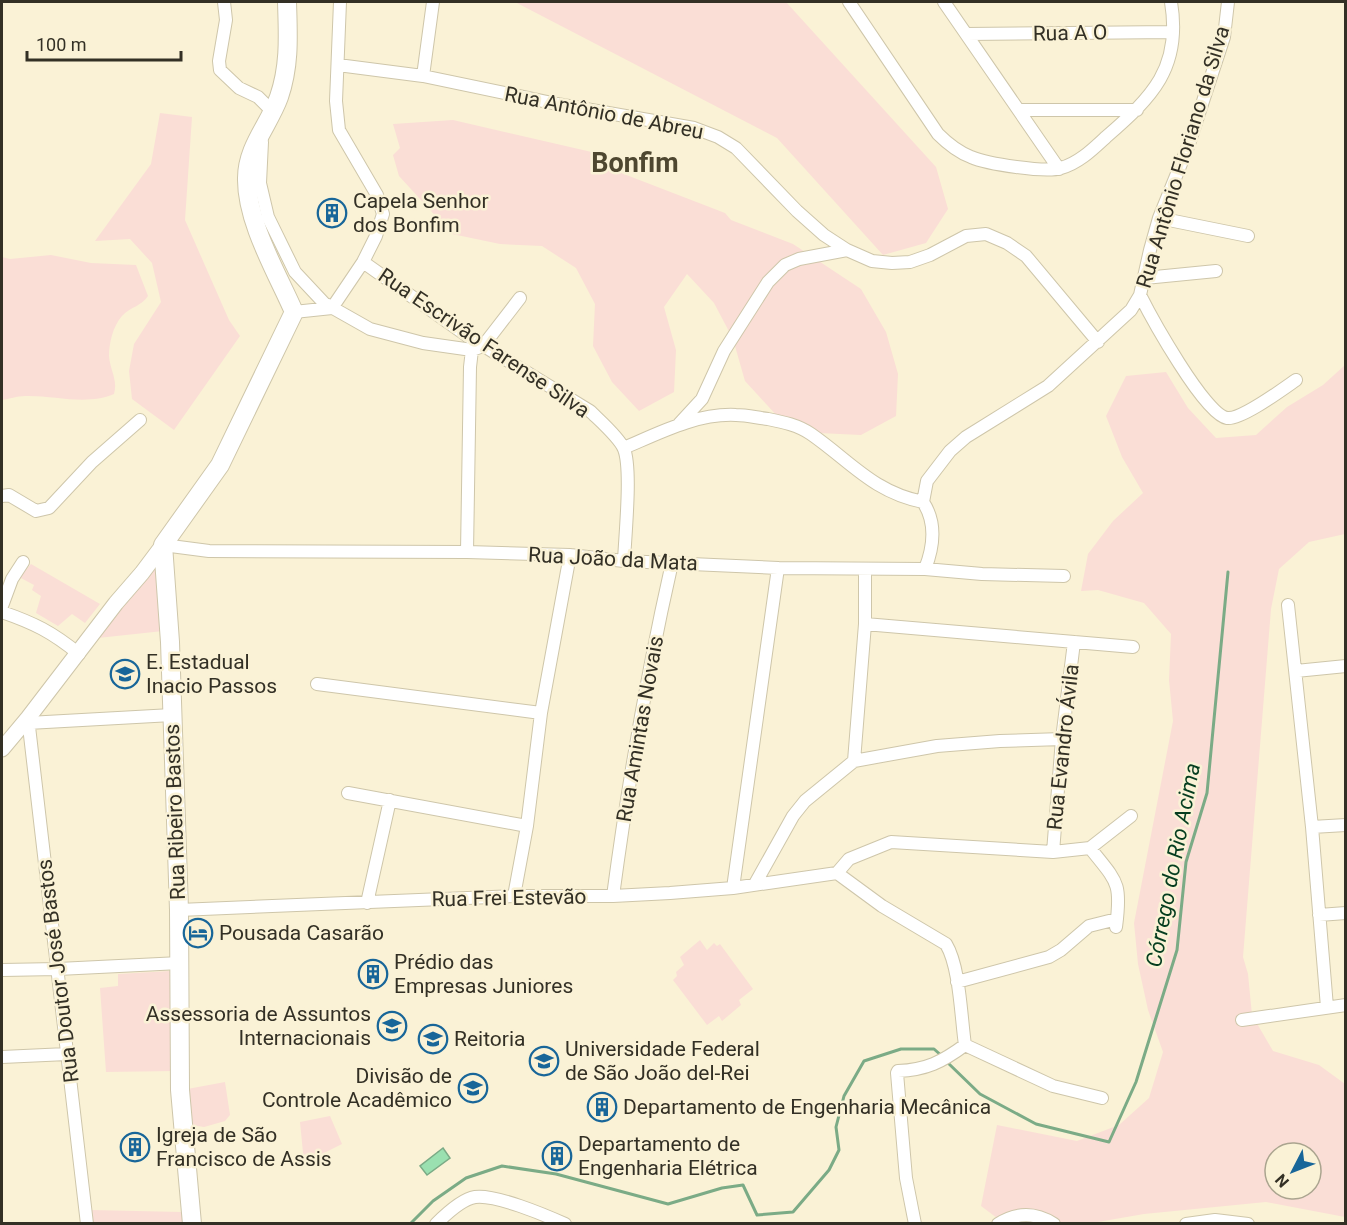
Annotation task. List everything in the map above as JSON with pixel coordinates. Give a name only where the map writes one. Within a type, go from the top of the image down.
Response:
[{"type":"main road","points":[[163,545],[220,465],[294,312],[263,242],[248,195],[248,165],[252,149],[273,112],[288,60],[287,2]]},
{"type":"main road","name":"Rua Ribeiro Bastos","points":[[163,545],[170,642],[179,910],[180,1090],[192,1224]]},
{"type":"street","points":[[224,2],[226,21],[219,61],[220,70],[239,87],[258,97],[273,112]]},
{"type":"street","points":[[332,308],[363,262],[384,214],[377,195],[339,130],[336,101],[340,2]]},
{"type":"street","points":[[423,76],[433,2]]},
{"type":"street","points":[[849,2],[938,134],[949,145],[973,158],[1044,170],[1059,169],[1073,164],[1087,154],[1137,110],[1159,82],[1166,66],[1173,32],[1171,2]]},
{"type":"street","points":[[944,2],[1059,169]]},
{"type":"street","name":"Rua Antônio Floriano da Silva","points":[[923,501],[927,481],[944,459],[966,437],[1048,386],[1131,310],[1140,295],[1159,218],[1189,144],[1224,37],[1228,2]]},
{"type":"street","name":"Rua A O","points":[[966,34],[1173,32]]},
{"type":"street","name":"Rua Antônio de Abreu","points":[[338,65],[423,76],[557,104],[694,128],[718,136],[736,148],[797,211],[824,235],[847,250],[872,261],[892,263],[910,261],[930,255],[966,236],[986,234],[1007,243],[1026,256],[1098,342]]},
{"type":"street","points":[[1020,110],[1137,110]]},
{"type":"street","points":[[263,131],[259,173],[261,193],[268,217],[295,272],[309,289],[332,308],[370,329],[423,343],[478,348]]},
{"type":"street","points":[[1159,218],[1248,236]]},
{"type":"street","points":[[679,424],[702,399],[724,351],[768,282],[785,265],[799,259],[847,250]]},
{"type":"street","name":"Rua Escrivão Farense Silva","points":[[363,262],[478,348],[590,411],[624,448]]},
{"type":"street","points":[[1145,278],[1216,271]]},
{"type":"street","points":[[1140,295],[1178,362],[1209,404],[1222,416],[1235,417],[1272,397],[1296,380]]},
{"type":"street","points":[[467,552],[470,367],[478,348],[520,298]]},
{"type":"street","points":[[294,312],[332,308]]},
{"type":"street","points":[[702,399],[714,416]]},
{"type":"street","points":[[624,561],[627,487],[624,448],[679,424],[714,416],[736,414],[782,422],[800,428],[810,433],[862,476],[894,493],[923,501],[929,511],[933,528],[933,543],[925,568]]},
{"type":"street","points":[[2,496],[9,495],[36,511],[49,508],[92,462],[140,420]]},
{"type":"street","points":[[2,749],[28,721],[116,603],[163,545]]},
{"type":"street","name":"Rua João da Mata","points":[[163,545],[209,551],[467,552],[570,555],[624,561],[778,568],[925,568],[982,574],[1064,576]]},
{"type":"street","points":[[514,896],[527,826],[541,713],[570,555]]},
{"type":"street","points":[[2,606],[12,579],[23,562]]},
{"type":"street","name":"Rua Amintas Novais","points":[[613,896],[641,708],[672,563]]},
{"type":"street","points":[[733,888],[778,568]]},
{"type":"street","points":[[854,761],[865,624],[865,569]]},
{"type":"street","points":[[1288,605],[1312,827],[1327,1007]]},
{"type":"street","points":[[2,612],[37,625],[79,654]]},
{"type":"street","points":[[865,624],[1134,647]]},
{"type":"street","name":"Rua Evandro Ávila","points":[[1053,852],[1062,739],[1074,642]]},
{"type":"street","points":[[1296,670],[1346,666]]},
{"type":"street","points":[[317,684],[541,713]]},
{"type":"street","points":[[28,721],[172,715]]},
{"type":"street","name":"Rua Doutor José Bastos","points":[[28,721],[87,1224]]},
{"type":"street","points":[[755,884],[782,834],[805,801],[854,761],[937,746],[1062,739]]},
{"type":"street","points":[[348,793],[527,826]]},
{"type":"street","points":[[367,903],[390,800]]},
{"type":"street","points":[[965,1045],[951,953],[943,940],[882,906],[837,873],[849,859],[891,842],[1053,852],[1090,848],[1131,816]]},
{"type":"street","points":[[1312,827],[1346,825]]},
{"type":"street","points":[[957,982],[1049,957],[1061,950],[1089,926],[1116,923],[1118,885],[1090,848]]},
{"type":"street","name":"Rua Frei Estevão","points":[[179,910],[514,896],[613,896],[733,888],[837,873]]},
{"type":"street","points":[[1319,915],[1346,913]]},
{"type":"street","points":[[2,970],[180,963]]},
{"type":"street","points":[[1242,1020],[1346,1005]]},
{"type":"street","points":[[915,1224],[906,1178],[896,1076],[898,1071],[926,1068],[950,1057],[965,1045]]},
{"type":"street","points":[[965,1045],[1053,1086],[1102,1098]]},
{"type":"street","points":[[2,1057],[68,1054]]},
{"type":"street","points":[[436,1224],[451,1209],[474,1197],[498,1200],[530,1209],[565,1224]]},
{"type":"street","points":[[998,1224],[1023,1214],[1043,1217],[1054,1224]]},
{"type":"street","points":[[1186,1224],[1215,1220],[1248,1224]]},
{"type":"shaded area","points":[[515,2],[786,2],[936,167],[948,209],[926,243],[883,255],[777,138]]},
{"type":"shaded area","points":[[160,113],[192,117],[185,220],[229,320],[240,336],[174,430],[132,399],[129,371],[134,344],[161,302],[152,263],[130,239],[95,241],[151,164]]},
{"type":"shaded area","points":[[453,120],[596,153],[616,171],[725,213],[731,220],[793,244],[861,289],[886,332],[898,374],[896,416],[861,435],[819,433],[778,417],[745,381],[733,339],[714,303],[687,274],[664,307],[676,350],[674,392],[639,411],[612,382],[593,346],[595,304],[576,268],[542,246],[500,244],[452,234],[399,176],[393,155],[400,148],[393,124]]},
{"type":"shaded area","points":[[51,255],[91,263],[136,265],[148,296],[122,316],[114,330],[109,356],[115,384],[114,394],[81,400],[19,396],[2,400],[2,257],[10,259]]},
{"type":"shaded area","points":[[1345,365],[1345,534],[1309,542],[1279,569],[1271,609],[1243,957],[1248,974],[1252,1015],[1273,1051],[1319,1065],[1345,1084],[1345,1217],[1266,1202],[1144,1214],[1092,1223],[1005,1224],[981,1206],[997,1125],[1077,1141],[1119,1125],[1149,1098],[1163,1052],[1148,1010],[1138,964],[1134,923],[1173,721],[1169,680],[1171,634],[1144,603],[1098,590],[1081,591],[1088,554],[1113,521],[1143,493],[1122,457],[1106,416],[1126,376],[1166,372],[1188,408],[1216,438],[1256,435],[1287,407],[1323,385]]},
{"type":"shaded area","points":[[31,564],[100,604],[85,623],[72,614],[58,626],[36,613],[41,596],[32,590],[34,585],[19,577]]},
{"type":"shaded area","points":[[155,569],[162,577],[163,631],[98,638],[150,570]]},
{"type":"shaded area","points":[[700,940],[707,950],[714,943],[717,946],[720,944],[753,989],[739,1000],[741,1005],[722,1021],[719,1016],[707,1025],[673,980],[677,976],[676,972],[684,965],[680,957]]},
{"type":"shaded area","points":[[170,971],[175,1071],[106,1072],[100,988],[118,986],[118,974]]},
{"type":"shaded area","points":[[225,1082],[230,1115],[225,1121],[204,1127],[185,1124],[182,1090]]},
{"type":"shaded area","points":[[330,1116],[342,1144],[304,1163],[300,1122]]},
{"type":"shaded area","points":[[443,1148],[450,1158],[427,1175],[420,1166]]},
{"type":"shaded area","points":[[91,1210],[182,1212],[183,1223],[92,1223]]},
{"type":"waterway","name":"Córrego do Rio Acima","points":[[947,1062],[980,1094],[1036,1124],[1109,1142],[1136,1082],[1177,950],[1186,862],[1207,793],[1228,572]]},
{"type":"waterway","name":"Córrego do Rio Acima","points":[[410,1224],[433,1201],[466,1178],[502,1166],[556,1174],[668,1204],[722,1188],[743,1185],[757,1215],[793,1212],[829,1170],[839,1150],[836,1127],[844,1096],[864,1061],[901,1049],[934,1049],[943,1057]]},
{"type":"place","name":"Capela Senhor dos Bonfim","points":[[332,213]]},
{"type":"place","name":"E. Estadual Inacio Passos","points":[[125,674]]},
{"type":"place","name":"Pousada Casarão","points":[[198,933]]},
{"type":"place","name":"Prédio das Empresas Juniores","points":[[373,974]]},
{"type":"place","name":"Assessoria de Assuntos Internacionais","points":[[392,1026]]},
{"type":"place","name":"Reitoria","points":[[433,1039]]},
{"type":"place","name":"Universidade Federal de São João del-Rei","points":[[544,1061]]},
{"type":"place","name":"Divisão de Controle Acadêmico","points":[[473,1088]]},
{"type":"place","name":"Departamento de Engenharia Mecânica","points":[[602,1107]]},
{"type":"place","name":"Igreja de São Francisco de Assis","points":[[135,1147]]},
{"type":"place","name":"Departamento de Engenharia Elétrica","points":[[557,1156]]},
{"type":"district","name":"Bonfim","points":[[635,163]]}]
